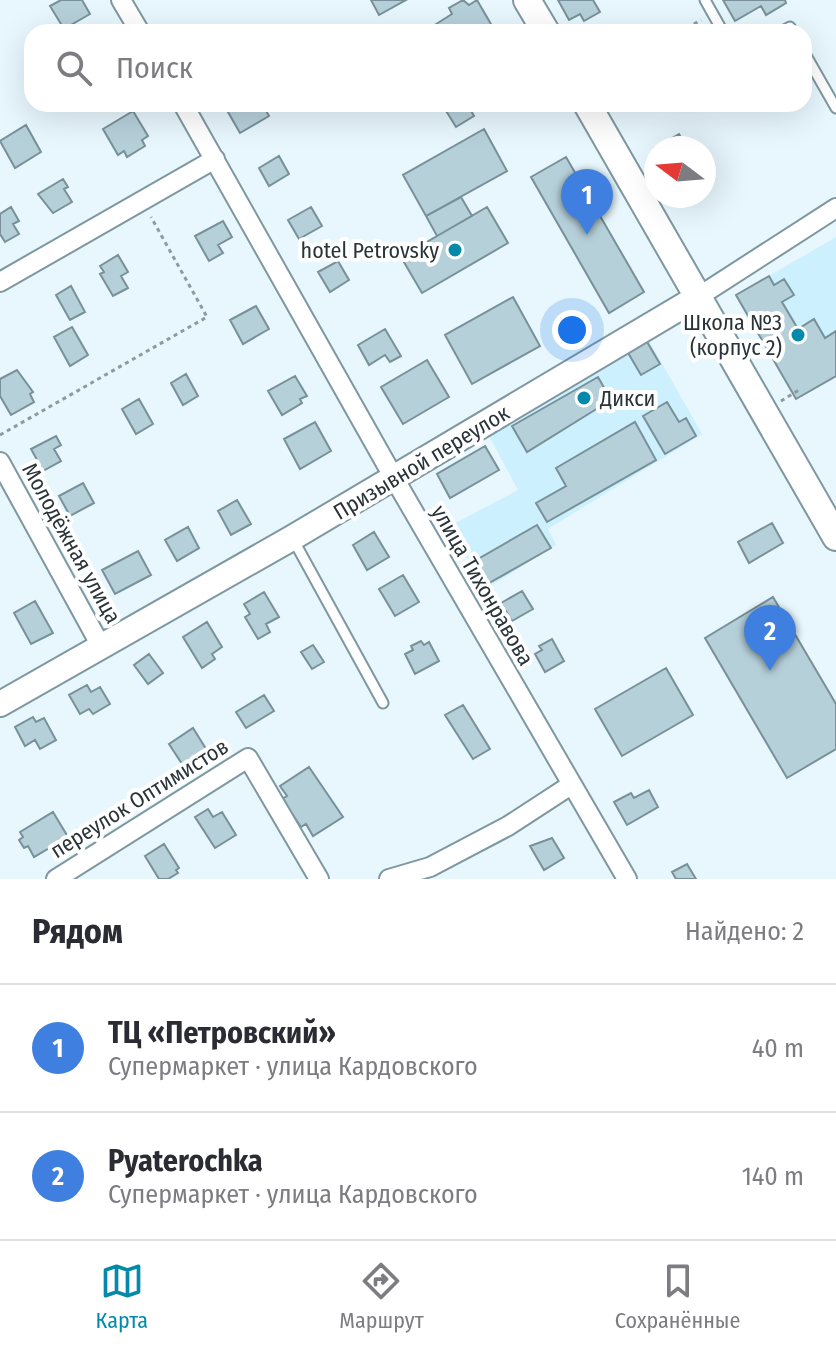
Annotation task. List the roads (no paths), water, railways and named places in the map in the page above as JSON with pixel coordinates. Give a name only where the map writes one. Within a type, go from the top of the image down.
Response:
[{"type":"main road","points":[[527,0],[541,24]]},
{"type":"main road","points":[[592,112],[836,537]]},
{"type":"street","points":[[121,0],[135,24]]},
{"type":"street","name":"улица Тихонравова","points":[[188,112],[394,478],[627,879]]},
{"type":"street","points":[[0,282],[215,159]]},
{"type":"street","name":"Призывной переулок","points":[[0,704],[673,318],[698,297],[836,208]]},
{"type":"street","name":"Молодёжная улица","points":[[0,462],[102,648]]},
{"type":"street","name":"переулок Оптимистов","points":[[56,879],[248,758],[319,879]]},
{"type":"street","points":[[389,879],[430,867],[508,826],[571,785]]},
{"type":"lane","points":[[705,0],[718,24]]},
{"type":"lane","points":[[812,66],[836,108]]},
{"type":"lane","points":[[292,538],[383,703]]},
{"type":"place","name":"ТЦ «Петровский»","points":[[587,235]]},
{"type":"place","name":"hotel Petrovsky","points":[[455,250]]},
{"type":"place","name":"Школа №3 (корпус 2)","points":[[798,335]]},
{"type":"place","name":"Дикси","points":[[584,398]]},
{"type":"place","name":"Pyaterochka","points":[[770,671]]}]
